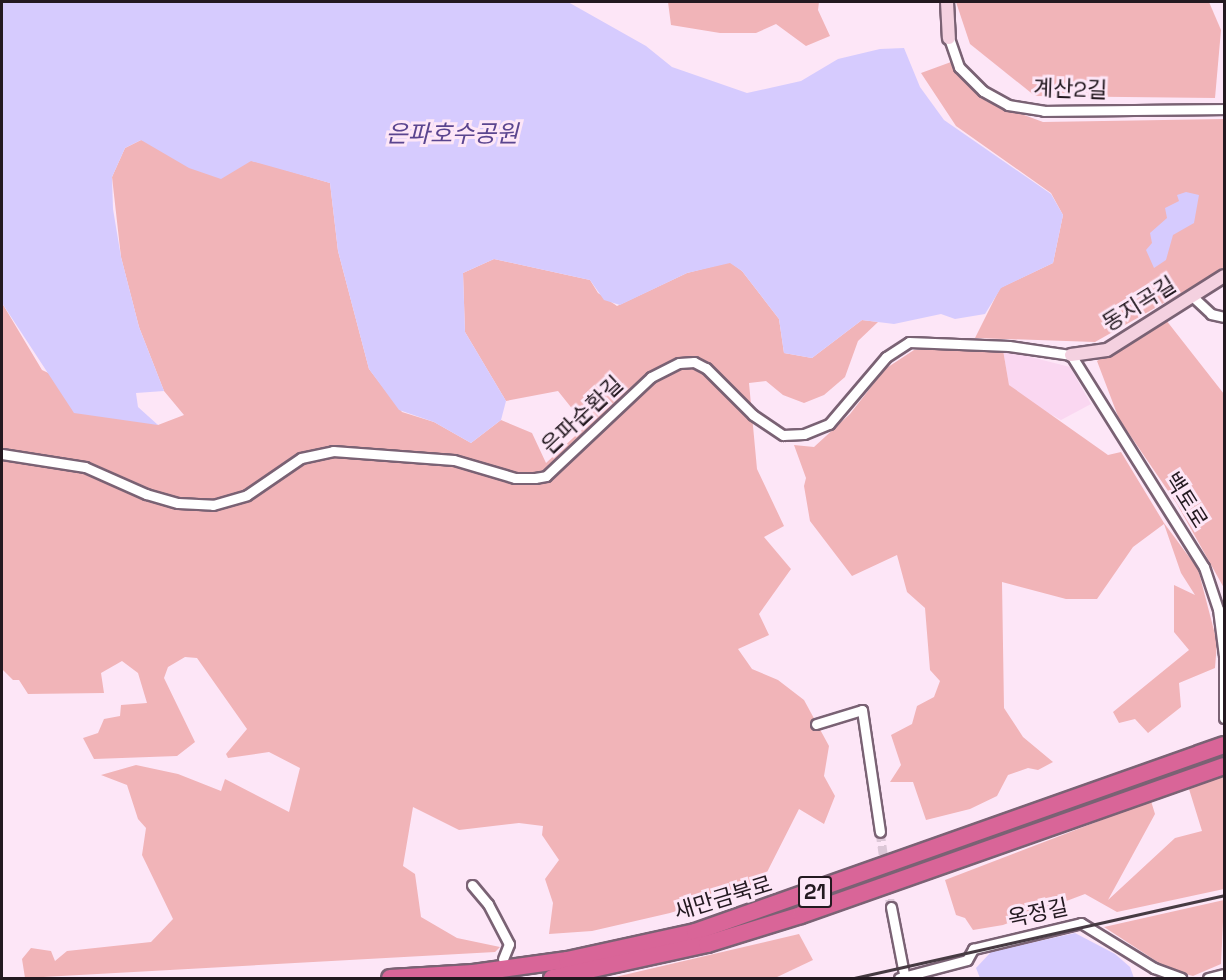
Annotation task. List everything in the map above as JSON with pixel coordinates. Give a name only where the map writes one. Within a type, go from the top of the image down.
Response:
[{"type":"highway","name":"새만금북로","points":[[390,978],[474,973],[567,960],[695,932],[1224,745]]},
{"type":"highway","name":"새만금북로","points":[[552,978],[707,944],[801,915],[1224,766]]},
{"type":"street","points":[[947,2],[948,38]]},
{"type":"street","name":"계산2길","points":[[948,38],[959,67],[983,91],[1008,105],[1044,111],[1224,109]]},
{"type":"street","name":"동지곡길","points":[[1071,355],[1107,350],[1224,276]]},
{"type":"street","points":[[1192,296],[1211,314],[1224,317]]},
{"type":"street","name":"은파순환길","points":[[2,454],[85,467],[146,494],[178,503],[213,505],[247,495],[301,458],[333,451],[454,460],[515,478],[535,478],[546,476],[651,378],[679,363],[694,362],[706,368],[753,415],[783,435],[804,434],[830,424],[886,357],[909,342],[1009,346],[1071,355]]},
{"type":"street","name":"백토로","points":[[1071,355],[1204,567],[1218,609],[1224,656],[1224,718]]},
{"type":"street","points":[[816,724],[861,710],[880,832]]},
{"type":"street","points":[[472,885],[488,904],[509,944],[503,959]]},
{"type":"street","points":[[891,907],[902,976]]},
{"type":"street","name":"옥정길","points":[[902,976],[967,960],[973,949],[1081,923],[1154,968],[1181,978]]},
{"type":"street","points":[[1208,978],[1224,974]]},
{"type":"shaded area","points":[[668,2],[819,2],[818,10],[830,36],[806,46],[776,24],[756,33],[720,33],[671,25]]},
{"type":"shaded area","points":[[956,2],[1209,2],[1221,30],[1215,98],[1035,96],[970,44]]},
{"type":"shaded area","points":[[951,62],[986,101],[1043,122],[1224,119],[1224,269],[1095,342],[975,338],[1000,288],[1053,263],[1063,215],[1051,193],[956,126],[921,73]]},
{"type":"shaded area","points":[[141,140],[262,163],[330,183],[338,251],[369,369],[402,412],[434,422],[471,443],[501,420],[532,433],[546,463],[586,426],[558,391],[506,401],[465,332],[463,273],[494,259],[590,280],[598,293],[617,306],[687,273],[730,262],[742,271],[779,319],[784,353],[812,358],[862,320],[878,322],[858,341],[845,377],[824,395],[804,403],[783,395],[766,381],[749,383],[757,469],[784,526],[764,537],[791,569],[759,614],[769,635],[738,649],[752,669],[778,680],[804,700],[829,746],[824,776],[835,796],[824,824],[799,809],[761,884],[670,913],[592,931],[549,934],[553,903],[545,879],[559,860],[542,835],[543,826],[519,823],[459,830],[413,807],[403,866],[415,874],[421,917],[457,938],[500,947],[495,952],[25,978],[22,959],[31,948],[51,951],[55,961],[67,951],[151,942],[173,919],[142,855],[146,828],[138,819],[127,785],[101,775],[136,765],[178,774],[221,791],[225,779],[289,812],[300,768],[269,752],[228,758],[226,754],[247,729],[197,658],[185,657],[168,667],[164,678],[195,742],[177,756],[94,759],[83,738],[98,733],[104,719],[120,716],[121,705],[147,703],[138,673],[122,661],[101,673],[104,693],[28,694],[19,680],[13,680],[2,669],[2,303],[42,370],[158,425],[184,415],[164,391],[139,327],[121,257],[112,177],[125,148]]},
{"type":"shaded area","points":[[1166,320],[1224,394],[1224,588],[1177,504],[1119,419],[1097,361]]},
{"type":"shaded area","points":[[942,348],[1003,350],[1009,385],[1108,455],[1121,452],[1164,523],[1198,569],[1217,642],[1215,668],[1179,683],[1181,707],[1148,733],[1135,719],[1119,723],[1113,712],[1189,650],[1174,632],[1174,585],[1195,595],[1181,573],[1164,524],[1133,547],[1097,599],[1066,599],[1002,582],[1004,708],[1023,737],[1053,762],[1038,770],[1028,768],[1008,775],[997,796],[970,809],[926,820],[913,782],[890,782],[901,765],[891,735],[912,724],[917,706],[934,697],[940,681],[930,670],[925,608],[907,592],[897,555],[852,576],[810,521],[804,486],[806,478],[794,445],[814,447],[850,414],[885,369],[914,350]]},
{"type":"shaded area","points":[[1003,350],[1070,367],[1091,404],[1061,420],[1034,405],[1009,385]]},
{"type":"shaded area","points":[[1224,776],[1224,889],[1117,912],[1085,894],[1003,925],[973,930],[965,918],[956,915],[945,880],[1151,801],[1155,814],[1108,900],[1175,838],[1202,831],[1189,789]]},
{"type":"shaded area","points":[[1224,900],[1221,964],[1193,976],[1170,970],[1104,927]]},
{"type":"shaded area","points":[[799,934],[813,960],[775,978],[611,978]]},
{"type":"water","name":"은파호수공원","points":[[2,2],[568,2],[646,46],[672,67],[747,93],[801,81],[838,59],[880,49],[904,48],[920,87],[944,120],[1051,194],[1063,215],[1053,263],[1001,288],[985,314],[955,319],[941,314],[894,324],[862,320],[812,358],[784,353],[779,319],[742,271],[730,263],[687,273],[620,305],[604,300],[590,280],[494,259],[463,273],[465,332],[506,401],[501,420],[471,443],[434,422],[399,410],[369,369],[338,251],[330,183],[251,161],[221,179],[189,168],[141,140],[125,148],[112,177],[113,209],[121,257],[139,327],[164,391],[136,393],[138,407],[158,425],[74,413],[2,303]]},
{"type":"water","points":[[1186,192],[1199,195],[1194,223],[1173,235],[1166,260],[1154,268],[1146,250],[1152,243],[1150,233],[1167,218],[1165,208],[1179,201],[1177,195]]},
{"type":"water","points":[[1075,933],[1115,954],[1130,967],[1134,978],[980,978],[976,968],[991,952]]},
{"type":"tunnel","points":[[880,832],[891,907]]},
{"type":"railway","points":[[854,978],[1224,895]]}]
